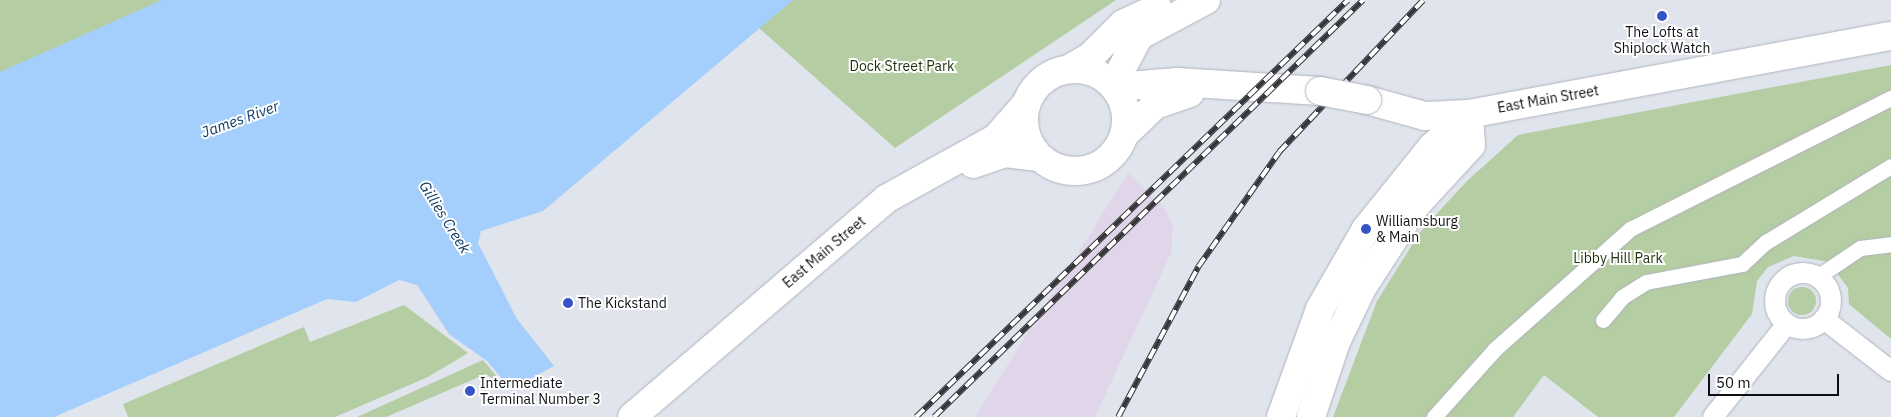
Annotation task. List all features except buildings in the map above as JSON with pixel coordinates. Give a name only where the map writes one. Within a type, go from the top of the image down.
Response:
[{"type":"main road","points":[[1071,68],[1091,70],[1114,86],[1124,104],[1125,134],[1111,157],[1094,168],[1066,171],[1039,157],[1027,138],[1026,104],[1039,83],[1092,56],[1128,21],[1177,0]]},
{"type":"main road","points":[[1114,86],[1139,36],[1206,0]]},
{"type":"main road","name":"East Main Street","points":[[1114,86],[1177,82],[1204,87],[1320,91],[1367,100],[1425,116],[1469,114],[1891,36]]},
{"type":"main road","name":"East Main Street","points":[[1125,134],[1155,105],[1204,87]]},
{"type":"main road","name":"East Main Street","points":[[632,417],[886,199],[996,138],[1026,104]]},
{"type":"main road","points":[[1281,417],[1320,309],[1366,228],[1432,147],[1469,114]]},
{"type":"main road","points":[[1311,417],[1343,324],[1367,280],[1415,206],[1471,145],[1469,114]]},
{"type":"main road","name":"East Main Street","points":[[654,417],[914,198],[992,156],[1012,153],[1039,157]]},
{"type":"street","points":[[1434,417],[1475,369],[1630,229],[1891,98]]},
{"type":"street","points":[[1603,320],[1622,297],[1646,282],[1750,260],[1766,242],[1891,166]]},
{"type":"street","points":[[1824,319],[1802,329],[1787,324],[1776,309],[1777,290],[1790,276],[1817,277],[1860,248],[1891,244]]},
{"type":"street","points":[[1817,277],[1829,292],[1824,319]]},
{"type":"street","points":[[1824,319],[1891,371]]},
{"type":"street","points":[[1713,417],[1787,324]]},
{"type":"shaded area","points":[[1128,173],[1165,209],[1173,225],[1171,253],[1095,417],[975,417]]},
{"type":"green space","points":[[0,0],[174,0],[0,77]]},
{"type":"green space","name":"Dock Street Park","points":[[793,0],[1116,0],[895,148],[759,28]]},
{"type":"green space","name":"Libby Hill Park","points":[[1891,65],[1891,339],[1849,304],[1848,288],[1829,262],[1794,256],[1768,267],[1757,281],[1752,314],[1674,417],[1598,417],[1544,375],[1513,417],[1333,417],[1377,301],[1420,232],[1467,181],[1518,135]]},
{"type":"green space","points":[[1802,287],[1812,291],[1816,301],[1812,311],[1802,315],[1792,311],[1788,301],[1792,291]]},
{"type":"green space","points":[[404,305],[468,353],[428,377],[335,417],[128,417],[123,404],[304,327],[310,342]]},
{"type":"green space","points":[[483,360],[507,389],[486,374],[386,417],[357,417]]},
{"type":"water","points":[[162,0],[793,0],[543,211],[481,231],[478,243],[517,319],[554,366],[511,389],[487,361],[449,334],[417,285],[399,280],[356,302],[327,299],[54,417],[0,417],[0,72]]},
{"type":"railway","points":[[916,417],[1348,0]]},
{"type":"railway","points":[[934,417],[1363,0]]},
{"type":"railway","points":[[1118,417],[1198,267],[1279,152],[1423,0]]},
{"type":"place","name":"The Lofts at Shiplock Watch","points":[[1662,16]]},
{"type":"place","name":"Williamsburg & Main","points":[[1366,229]]},
{"type":"place","name":"The Kickstand","points":[[568,303]]},
{"type":"place","name":"Intermediate Terminal Number 3","points":[[470,391]]},
{"type":"water label","name":"James River","points":[[240,119]]},
{"type":"water label","name":"Gillies Creek","points":[[445,217]]}]
